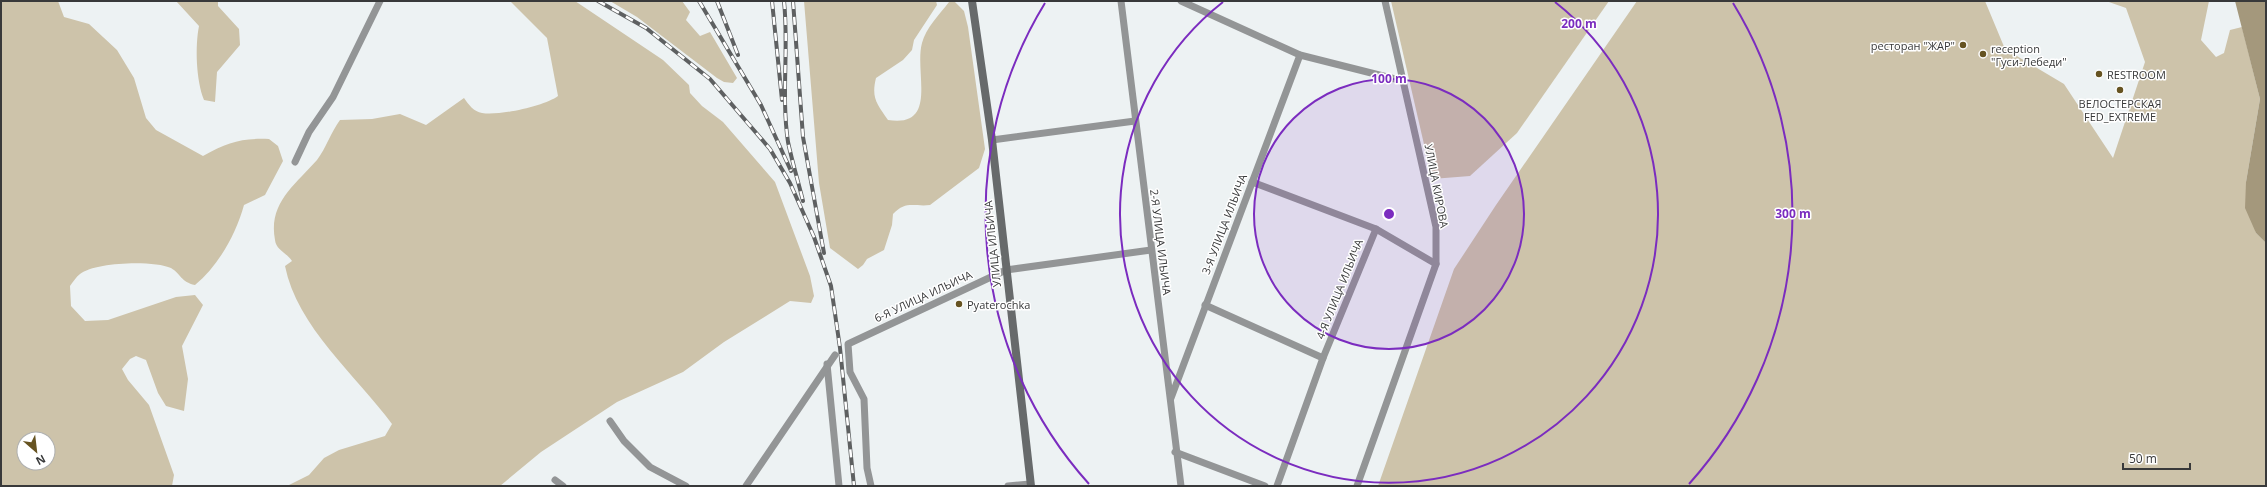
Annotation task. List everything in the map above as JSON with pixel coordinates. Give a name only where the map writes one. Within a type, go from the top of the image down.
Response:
[{"type":"main road","name":"УЛИЦА ИЛЬИЧА","points":[[972,1],[992,140],[1031,485]]},
{"type":"street","points":[[295,162],[309,132],[333,97],[380,1]]},
{"type":"street","name":"2-Я УЛИЦА ИЛЬИЧА","points":[[1121,1],[1134,121],[1170,400],[1175,452],[1181,486]]},
{"type":"street","points":[[1181,1],[1300,55],[1404,81]]},
{"type":"street","name":"УЛИЦА КИРОВА","points":[[1357,486],[1436,264],[1436,227],[1385,1]]},
{"type":"street","name":"3-Я УЛИЦА ИЛЬИЧА","points":[[1170,400],[1300,55]]},
{"type":"street","points":[[992,140],[1134,121]]},
{"type":"street","name":"4-Я УЛИЦА ИЛЬИЧА","points":[[1252,182],[1376,229],[1436,264]]},
{"type":"street","name":"4-Я УЛИЦА ИЛЬИЧА","points":[[1277,486],[1323,358],[1376,229]]},
{"type":"street","name":"6-Я УЛИЦА ИЛЬИЧА","points":[[871,486],[867,468],[864,399],[850,372],[848,344],[1006,270],[1151,250]]},
{"type":"street","name":"4-Я УЛИЦА ИЛЬИЧА","points":[[1205,306],[1323,358]]},
{"type":"street","points":[[746,486],[788,427],[827,364],[835,355]]},
{"type":"street","points":[[827,364],[839,486]]},
{"type":"street","points":[[610,421],[624,441],[650,467],[686,486]]},
{"type":"street","points":[[1175,452],[1264,486]]},
{"type":"street","points":[[555,480],[563,486]]},
{"type":"street","points":[[1008,486],[1031,485]]},
{"type":"shaded area","points":[[1,1],[58,1],[64,17],[89,24],[117,50],[134,78],[146,118],[156,130],[203,156],[227,144],[242,140],[269,139],[278,146],[283,161],[265,195],[244,205],[241,216],[226,248],[212,268],[195,285],[184,280],[171,268],[163,265],[138,263],[111,265],[87,270],[80,274],[70,286],[71,306],[85,321],[108,320],[176,297],[195,295],[203,305],[182,346],[188,379],[184,411],[166,406],[158,393],[146,360],[136,356],[130,359],[122,369],[128,380],[149,405],[174,475],[172,486],[1,486]]},
{"type":"shaded area","points":[[176,1],[218,1],[218,6],[239,29],[240,45],[217,72],[215,102],[204,100],[199,83],[197,53],[199,26]]},
{"type":"shaded area","points":[[510,1],[575,1],[663,60],[689,85],[690,93],[702,106],[723,122],[775,182],[810,276],[814,296],[811,303],[790,301],[724,342],[683,372],[617,402],[541,452],[500,486],[287,486],[309,475],[324,458],[339,450],[385,436],[392,424],[330,350],[302,310],[292,288],[285,266],[292,261],[277,246],[275,240],[274,227],[279,205],[292,187],[317,160],[340,120],[372,119],[400,114],[426,125],[464,98],[476,111],[490,114],[510,112],[533,107],[552,100],[558,96],[547,38]]},
{"type":"shaded area","points":[[610,1],[682,1],[690,12],[686,20],[700,36],[710,32],[737,78],[733,83],[724,82],[717,78],[637,17]]},
{"type":"shaded area","points":[[804,1],[936,1],[937,5],[914,40],[912,50],[903,60],[876,78],[874,91],[876,100],[888,120],[904,120],[914,115],[919,107],[921,95],[920,55],[922,43],[930,27],[949,2],[954,1],[964,11],[968,27],[985,149],[979,168],[930,205],[910,205],[902,207],[893,214],[892,225],[884,250],[867,259],[858,269],[830,248],[819,183]]},
{"type":"shaded area","points":[[1391,1],[1609,1],[1517,133],[1470,176],[1432,179]]},
{"type":"shaded area","points":[[1637,1],[1985,1],[2005,49],[2064,84],[2113,158],[2145,62],[2126,8],[2106,1],[2209,1],[2201,40],[2216,57],[2224,53],[2230,30],[2242,27],[2260,99],[2246,182],[2246,194],[2256,233],[2266,243],[2266,486],[1378,486],[1454,269],[1496,205]]},
{"type":"shaded area","points":[[2235,1],[2266,1],[2266,243],[2256,233],[2245,208],[2246,182],[2260,99]]},
{"type":"railway","points":[[598,1],[646,28],[710,79],[770,149],[790,183],[814,237],[831,286],[840,348],[854,486]]},
{"type":"railway","points":[[699,1],[761,105],[791,171]]},
{"type":"railway","points":[[717,1],[738,55]]},
{"type":"railway","points":[[772,1],[782,100]]},
{"type":"railway","points":[[784,1],[786,36],[786,124],[788,142],[803,201]]},
{"type":"railway","points":[[793,1],[803,137],[824,253]]},
{"type":"place","name":"ресторан \"ЖАР\"","points":[[1963,45]]},
{"type":"place","name":"reception \"Гуси-Лебеди\"","points":[[1983,54]]},
{"type":"place","name":"RESTROOM","points":[[2099,74]]},
{"type":"place","name":"ВЕЛОСТЕРСКАЯ FED_EXTREME","points":[[2120,90]]},
{"type":"place","name":"Pyaterochka","points":[[959,304]]}]
